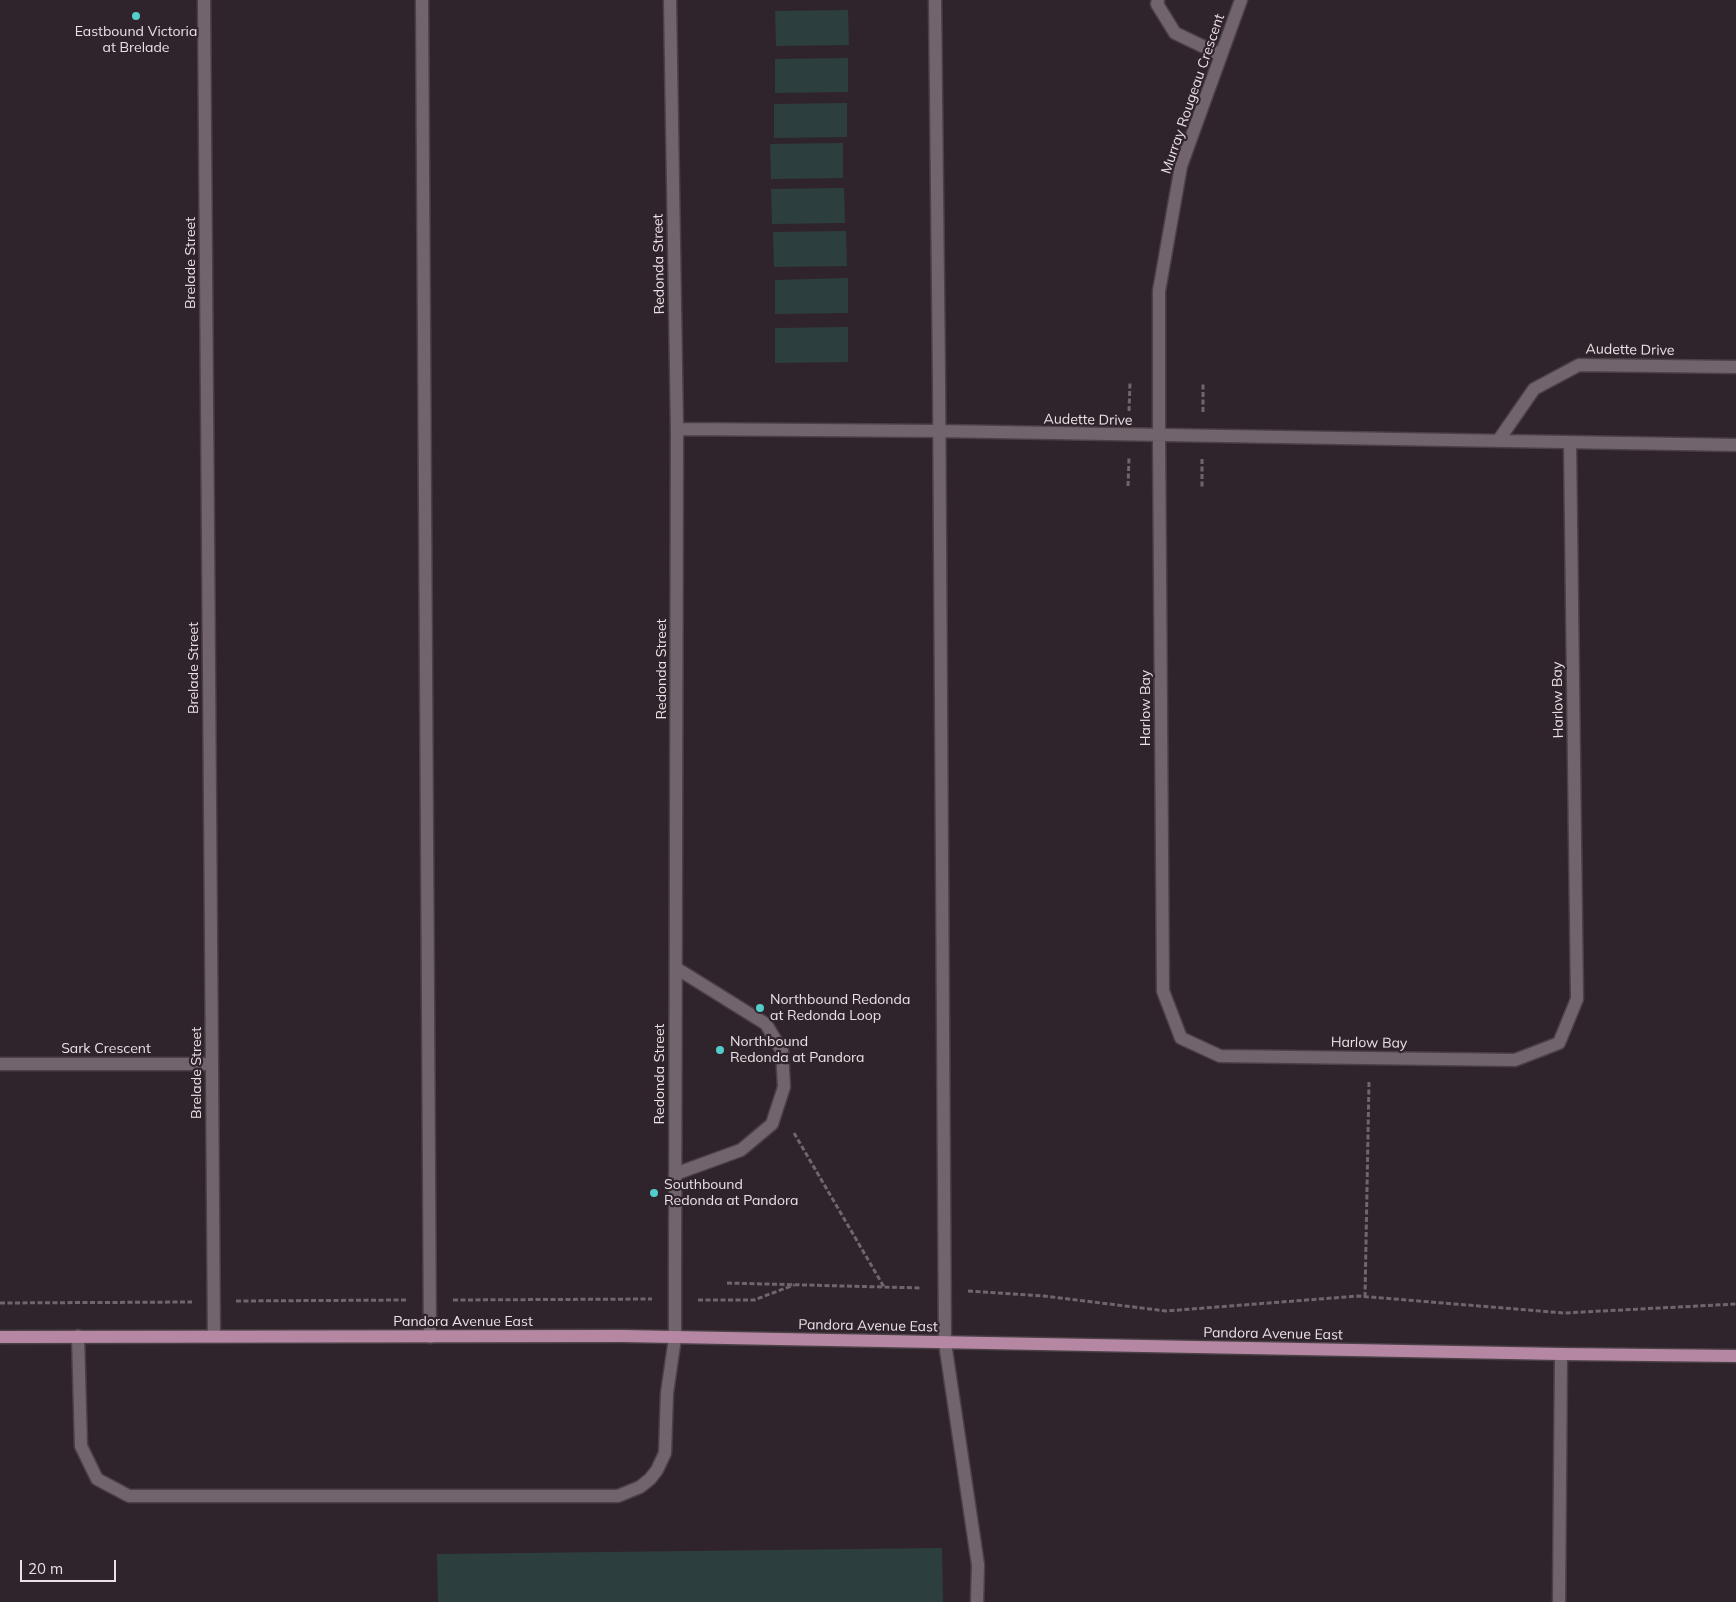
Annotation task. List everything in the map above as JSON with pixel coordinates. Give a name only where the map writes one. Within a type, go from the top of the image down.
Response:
[{"type":"main road","name":"Pandora Avenue East","points":[[0,1336],[622,1336],[1736,1356]]},
{"type":"street","name":"Brelade Street","points":[[204,0],[214,1336]]},
{"type":"street","points":[[422,0],[430,1337]]},
{"type":"street","name":"Redonda Street","points":[[78,1336],[81,1446],[98,1479],[129,1496],[618,1496],[635,1489],[650,1479],[665,1453],[667,1393],[674,1338],[676,968],[677,429],[670,0]]},
{"type":"street","points":[[935,0],[945,1343],[978,1565],[977,1602]]},
{"type":"street","points":[[1158,0],[1157,4],[1175,33],[1221,55]]},
{"type":"street","name":"Murray Rougeau Crescent","points":[[1159,436],[1160,291],[1181,166],[1241,0]]},
{"type":"street","name":"Audette Drive","points":[[1498,441],[1534,389],[1579,365],[1736,367]]},
{"type":"street","name":"Audette Drive","points":[[677,429],[938,431],[1736,444]]},
{"type":"street","name":"Harlow Bay","points":[[1159,436],[1163,991],[1181,1038],[1220,1056],[1514,1060],[1559,1043],[1577,999],[1570,442]]},
{"type":"street","points":[[675,1174],[741,1150],[772,1124],[784,1087],[782,1051],[766,1024],[676,968]]},
{"type":"street","name":"Sark Crescent","points":[[0,1064],[211,1064]]},
{"type":"street","points":[[1559,1602],[1561,1354]]},
{"type":"path","points":[[1365,1297],[1369,1058]]},
{"type":"path","points":[[778,1105],[885,1288]]},
{"type":"path","points":[[727,1283],[944,1290],[1044,1296],[1166,1311],[1365,1297],[1564,1313],[1736,1304]]},
{"type":"path","points":[[0,1303],[754,1300],[796,1285]]},
{"type":"building","points":[[848,10],[849,45],[776,46],[775,11]]},
{"type":"building","points":[[848,58],[848,92],[775,93],[775,59]]},
{"type":"building","points":[[847,103],[847,137],[774,138],[774,104]]},
{"type":"building","points":[[843,143],[843,178],[771,179],[770,144]]},
{"type":"building","points":[[844,188],[845,223],[772,224],[771,189]]},
{"type":"building","points":[[846,231],[847,266],[774,267],[773,232]]},
{"type":"building","points":[[848,278],[848,313],[775,314],[775,280]]},
{"type":"building","points":[[848,327],[848,362],[775,363],[775,328]]},
{"type":"building","points":[[942,1548],[943,1602],[438,1602],[437,1554]]},
{"type":"place","name":"Eastbound Victoria at Brelade","points":[[136,16]]},
{"type":"place","name":"Northbound Redonda at Redonda Loop","points":[[760,1008]]},
{"type":"place","name":"Northbound Redonda at Pandora","points":[[720,1050]]},
{"type":"place","name":"Southbound Redonda at Pandora","points":[[654,1193]]}]
